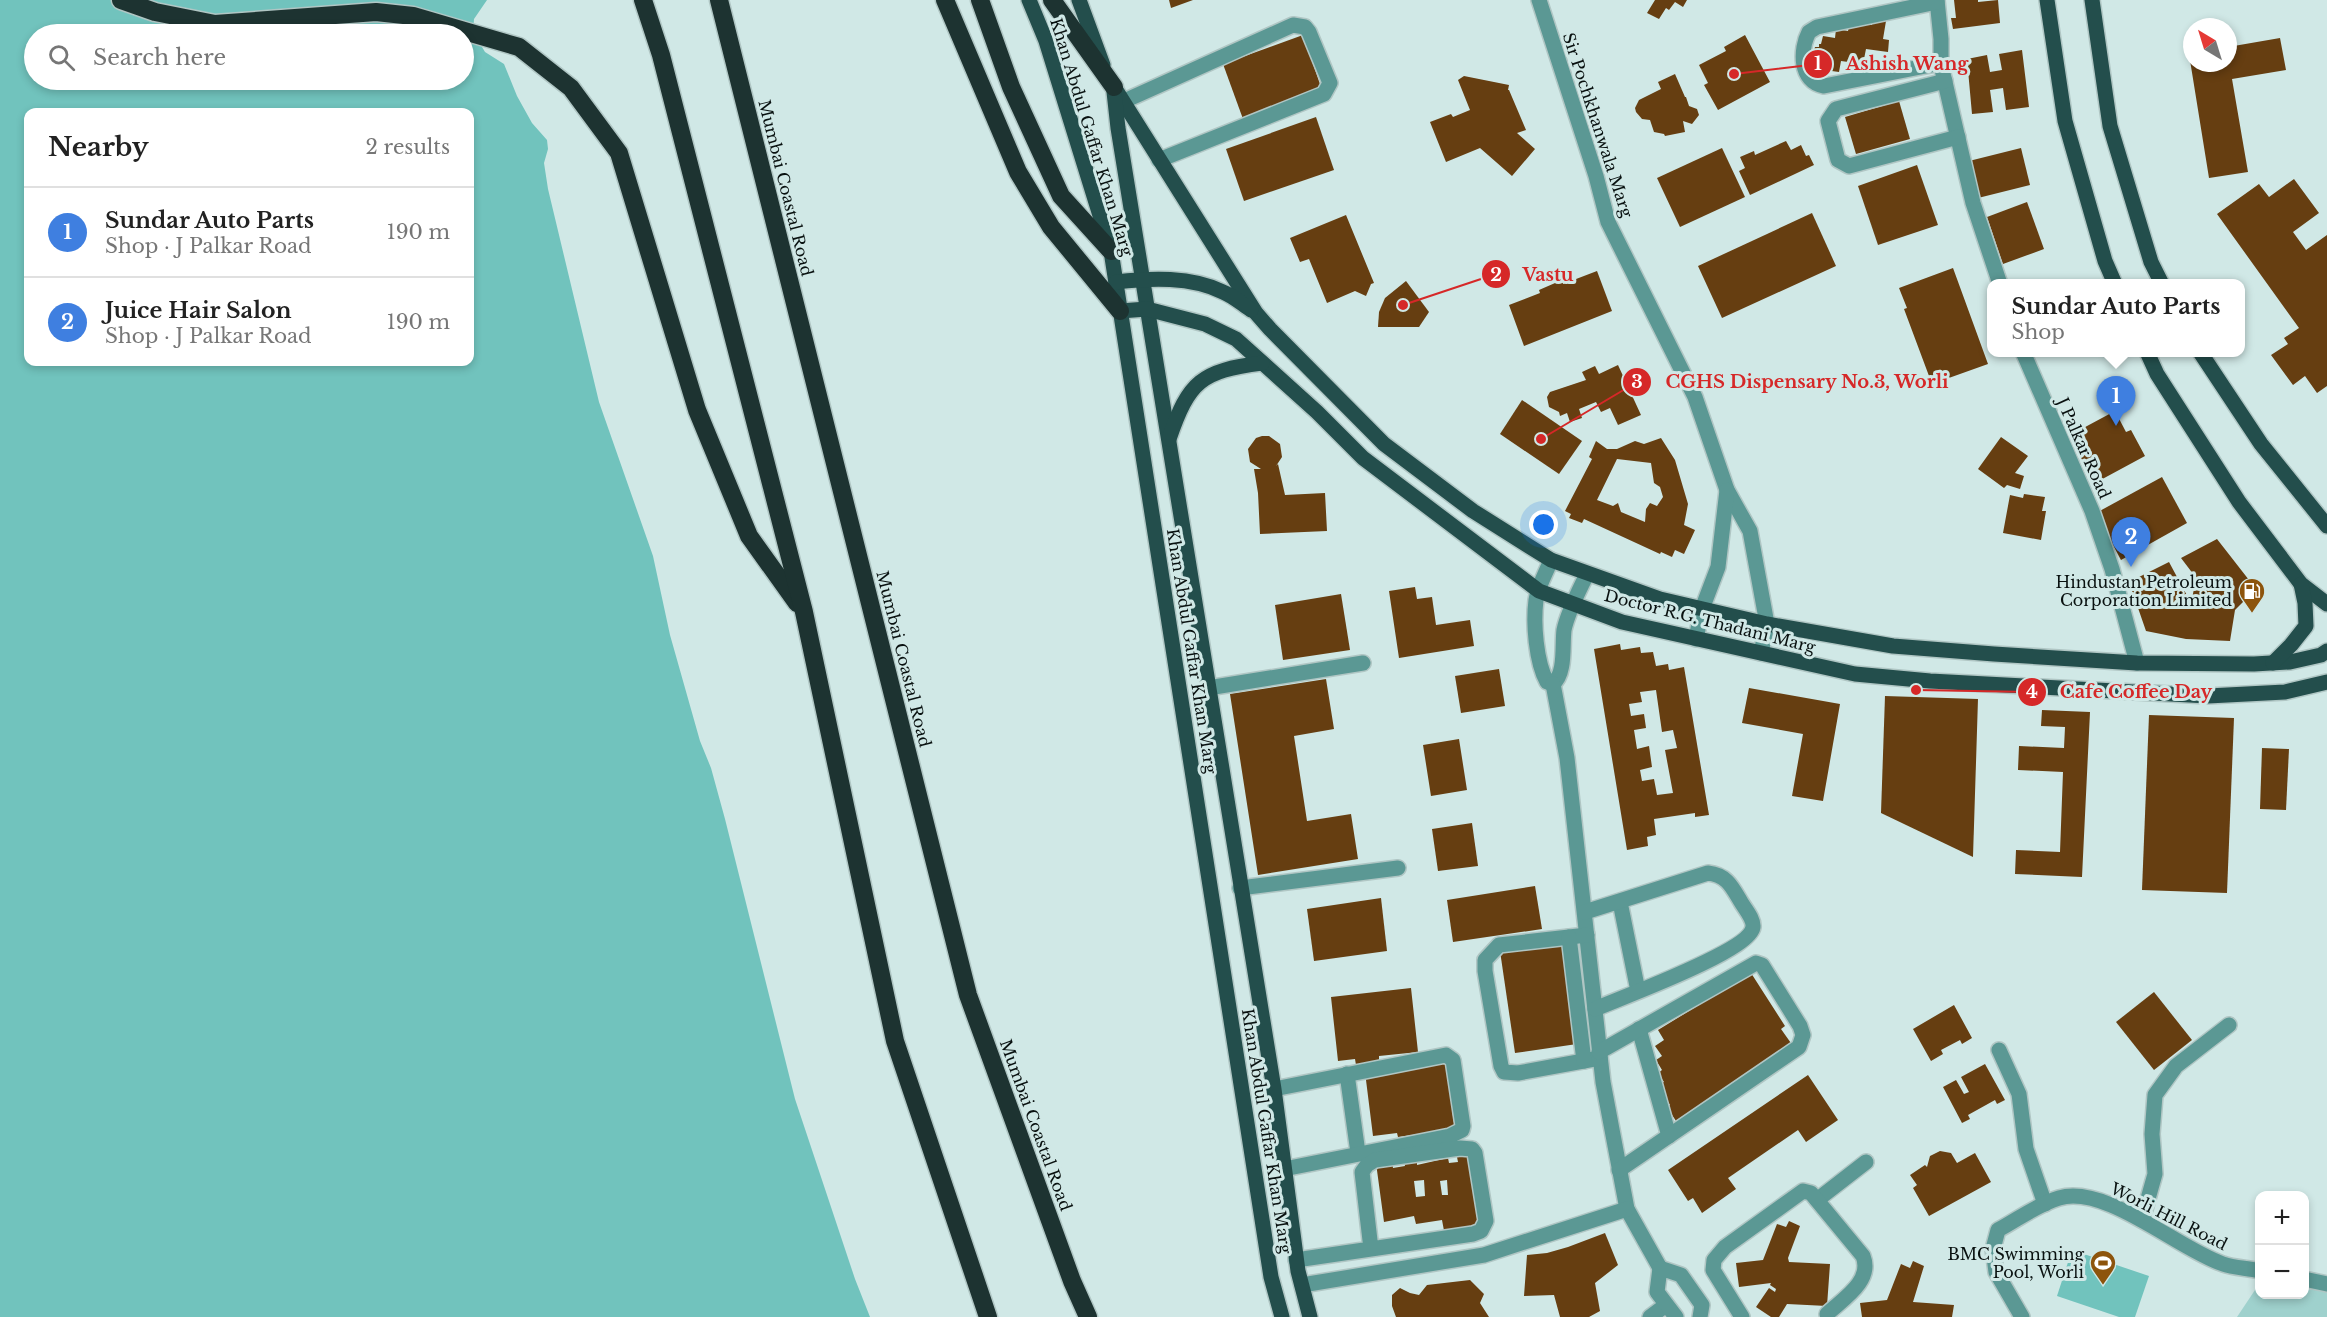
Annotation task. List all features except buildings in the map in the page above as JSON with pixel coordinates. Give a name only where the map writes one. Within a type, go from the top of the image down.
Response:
[{"type":"highway","points":[[121,0],[155,12],[215,24],[376,12],[413,16],[440,24]]},
{"type":"highway","points":[[643,0],[661,55],[804,612],[895,1041],[988,1317]]},
{"type":"highway","points":[[945,0],[1018,172],[1051,227],[1120,311]]},
{"type":"highway","points":[[980,0],[1011,87],[1061,196],[1111,251]]},
{"type":"highway","points":[[1052,0],[1118,94]]},
{"type":"highway","name":"Mumbai Coastal Road","points":[[720,2],[968,995],[1072,1281],[1088,1317]]},
{"type":"highway","points":[[474,34],[519,47],[572,88],[619,153],[697,410],[749,536],[804,612]]},
{"type":"main road","name":"Khan Abdul Gaffar Khan Marg","points":[[1029,0],[1046,41],[1111,251],[1271,1277],[1282,1317]]},
{"type":"main road","name":"Khan Abdul Gaffar Khan Marg","points":[[1079,0],[1101,62],[1118,94],[1118,128],[1274,1089],[1296,1260],[1311,1317]]},
{"type":"main road","points":[[2047,0],[2065,121],[2105,261],[2113,279]]},
{"type":"main road","points":[[2092,0],[2110,126],[2151,262],[2160,279]]},
{"type":"main road","points":[[1118,94],[1256,313]]},
{"type":"main road","points":[[1116,282],[1142,279],[1196,282],[1223,291],[1256,313]]},
{"type":"main road","name":"Doctor R.G. Thadani Marg","points":[[1120,311],[1147,309],[1204,324],[1236,339],[1317,412],[1363,458],[1539,591],[1622,622],[1856,674],[1930,681],[2208,696],[2285,692],[2327,682]]},
{"type":"main road","name":"Doctor R.G. Thadani Marg","points":[[1256,313],[1384,444],[1473,511],[1551,560],[1644,594],[1767,624],[1893,646],[2137,663],[2273,663],[2321,655],[2327,651]]},
{"type":"main road","points":[[2149,357],[2157,374],[2239,502],[2301,584],[2327,604]]},
{"type":"main road","points":[[2203,357],[2261,444],[2327,526]]},
{"type":"main road","points":[[1168,442],[1180,410],[1190,392],[1203,379],[1218,371],[1262,363]]},
{"type":"main road","points":[[1421,502],[1435,483]]},
{"type":"main road","points":[[2273,663],[2306,626],[2301,584]]},
{"type":"street","name":"Sir Pochkhanwala Marg","points":[[1539,0],[1596,176],[1608,222],[1695,397],[1727,490],[1750,531],[1767,624],[1761,653]]},
{"type":"street","points":[[1941,63],[1824,86],[1812,81],[1806,73],[1802,52],[1809,32],[1817,27],[1937,1],[1941,63],[1973,203],[1998,279]]},
{"type":"street","points":[[1118,94],[1293,25],[1305,27],[1309,32],[1330,83],[1324,94],[1160,160]]},
{"type":"street","points":[[1945,81],[1836,109],[1828,121],[1838,160],[1849,166],[1958,137]]},
{"type":"street","name":"J Palkar Road","points":[[2025,357],[2092,511],[2112,569],[2137,663]]},
{"type":"street","name":"Sir Pochkhanwala Marg","points":[[1696,639],[1702,609],[1718,567],[1727,490]]},
{"type":"street","points":[[1551,560],[1536,600],[1538,655],[1541,672],[1547,682],[1553,684]]},
{"type":"street","points":[[1553,684],[1557,680],[1562,663],[1564,629],[1587,574]]},
{"type":"street","points":[[1208,688],[1363,663]]},
{"type":"street","points":[[1553,684],[1567,758],[1600,1055],[1619,1170],[1627,1209],[1660,1268],[1657,1292],[1671,1311],[1650,1317]]},
{"type":"street","points":[[1240,888],[1398,868]]},
{"type":"street","points":[[1585,912],[1708,873],[1722,876],[1733,889],[1752,920],[1753,928],[1749,934],[1717,958],[1595,1009]]},
{"type":"street","points":[[1620,902],[1638,991]]},
{"type":"street","points":[[1587,935],[1499,945],[1485,960],[1501,1066],[1504,1072],[1518,1073],[1584,1061],[1600,1055],[1639,1029],[1756,963],[1762,965],[1800,1026],[1803,1035],[1799,1047],[1619,1170]]},
{"type":"street","points":[[1569,937],[1584,1061]]},
{"type":"street","points":[[2142,1220],[2155,1174],[2152,1134],[2155,1095],[2176,1066],[2229,1025]]},
{"type":"street","points":[[1639,1029],[1669,1136]]},
{"type":"street","points":[[1999,1050],[2019,1094],[2026,1149],[2045,1204]]},
{"type":"street","points":[[1274,1089],[1433,1057],[1450,1056],[1453,1060],[1463,1126],[1462,1130],[1450,1136],[1284,1168]]},
{"type":"street","points":[[1347,1074],[1358,1153]]},
{"type":"street","points":[[1296,1260],[1371,1249],[1473,1234],[1481,1231],[1486,1221],[1475,1153],[1472,1149],[1460,1148],[1375,1160],[1367,1165],[1362,1172],[1371,1249]]},
{"type":"street","points":[[1817,1200],[1866,1162]]},
{"type":"street","points":[[1723,1317],[1739,1312],[1713,1270],[1714,1260],[1725,1247],[1803,1191],[1811,1193],[1863,1256],[1866,1263],[1861,1282],[1823,1316]]},
{"type":"street","name":"Worli Hill Road","points":[[2022,1317],[1996,1272],[1993,1249],[1998,1230],[2061,1197],[2091,1198],[2142,1220],[2182,1244],[2223,1264],[2255,1269]]},
{"type":"street","points":[[1302,1285],[1484,1255],[1627,1209]]},
{"type":"street","points":[[1660,1268],[1681,1275],[1702,1305],[1700,1317]]},
{"type":"street","points":[[2309,1280],[2327,1284]]},
{"type":"shaded area","points":[[0,0],[487,0],[474,19],[474,24],[24,24],[24,90],[474,90],[474,34],[485,52],[504,64],[517,96],[532,123],[547,140],[548,149],[544,163],[548,189],[599,402],[653,556],[670,635],[725,819],[795,1099],[855,1279],[870,1317],[0,1317]]},
{"type":"shaded area","name":"BMC Swimming Pool, Worli","points":[[2072,1250],[2149,1276],[2135,1317],[2119,1317],[2057,1296]]},
{"type":"shaded area","points":[[2309,1289],[2327,1291],[2327,1317],[2237,1317],[2255,1290],[2255,1299],[2309,1299]]},
{"type":"place","name":"Ashish Wang","points":[[1734,74]]},
{"type":"place","name":"Vastu","points":[[1403,305]]},
{"type":"place","name":"Sundar Auto Parts","points":[[2116,426]]},
{"type":"place","name":"CGHS Dispensary No.3, Worli","points":[[1541,439]]},
{"type":"place","name":"Juice Hair Salon","points":[[2131,567]]},
{"type":"place","name":"Hindustan Petroleum Corporation Limited","points":[[2252,614]]},
{"type":"place","name":"Cafe Coffee Day","points":[[1916,690]]},
{"type":"place","name":"BMC Swimming Pool, Worli","points":[[2103,1286]]}]
